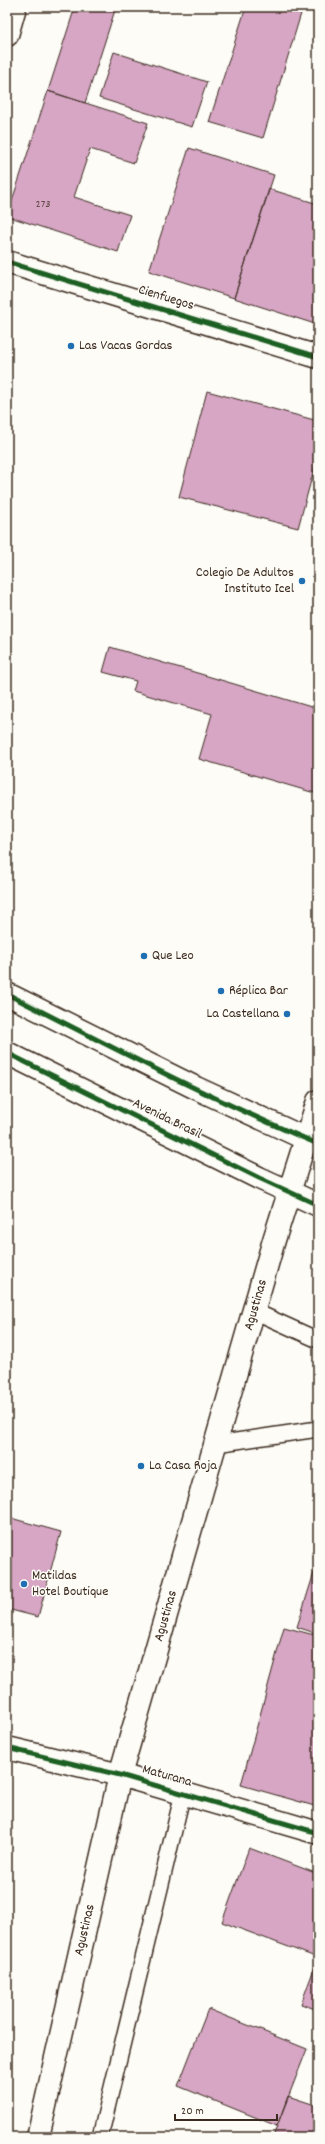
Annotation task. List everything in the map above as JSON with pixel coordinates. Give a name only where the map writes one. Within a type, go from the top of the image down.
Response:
[{"type":"main road","points":[[7,35],[15,7]]},
{"type":"main road","name":"Cienfuegos","points":[[7,262],[318,357]]},
{"type":"main road","points":[[7,994],[196,1088],[312,1141]]},
{"type":"main road","name":"Avenida Brasil","points":[[7,1053],[318,1205]]},
{"type":"main road","name":"Agustinas","points":[[38,2137],[120,1775],[289,1192],[312,1141],[318,1101]]},
{"type":"main road","name":"Maturana","points":[[7,1748],[120,1775],[318,1833]]},
{"type":"lane","points":[[254,1311],[318,1340]]},
{"type":"lane","points":[[216,1444],[318,1429]]},
{"type":"lane","points":[[100,2137],[183,1793]]},
{"type":"building","points":[[75,7],[116,7],[85,103],[48,91]]},
{"type":"building","points":[[246,7],[303,7],[263,138],[209,122]]},
{"type":"building","points":[[114,52],[207,82],[192,127],[99,98]]},
{"type":"building","points":[[48,91],[148,123],[134,163],[90,149],[74,197],[130,215],[118,252],[7,216]]},
{"type":"building","points":[[189,148],[274,175],[234,298],[149,271]]},
{"type":"building","points":[[269,189],[318,204],[318,325],[234,298]]},
{"type":"building","points":[[207,391],[318,421],[318,455],[298,528],[179,497]]},
{"type":"building","points":[[110,647],[318,709],[318,794],[199,759],[212,714],[133,691],[136,681],[103,672]]},
{"type":"building","points":[[7,1517],[61,1532],[38,1617],[7,1609]]},
{"type":"building","points":[[318,1560],[318,1634],[297,1627]]},
{"type":"building","points":[[284,1627],[318,1636],[318,1807],[241,1785]]},
{"type":"building","points":[[249,1848],[318,1874],[318,1958],[222,1922]]},
{"type":"building","points":[[318,1958],[318,2010],[301,2004]]},
{"type":"building","points":[[208,2009],[307,2049],[277,2126],[178,2086]]},
{"type":"building","points":[[288,2096],[318,2106],[318,2137],[273,2137]]},
{"type":"cycle path","points":[[7,262],[318,357]]},
{"type":"cycle path","points":[[7,994],[200,1091],[318,1144]]},
{"type":"cycle path","points":[[7,1053],[259,1178],[318,1205]]},
{"type":"cycle path","points":[[7,1748],[120,1775],[318,1833]]},
{"type":"place","name":"Las Vacas Gordas","points":[[71,346]]},
{"type":"place","name":"Colegio De Adultos Instituto Icel","points":[[302,581]]},
{"type":"place","name":"Que Leo","points":[[144,956]]},
{"type":"place","name":"Réplica Bar","points":[[221,991]]},
{"type":"place","name":"La Castellana","points":[[287,1014]]},
{"type":"place","name":"La Casa Roja","points":[[141,1466]]},
{"type":"place","name":"Matildas Hotel Boutique","points":[[24,1584]]}]
